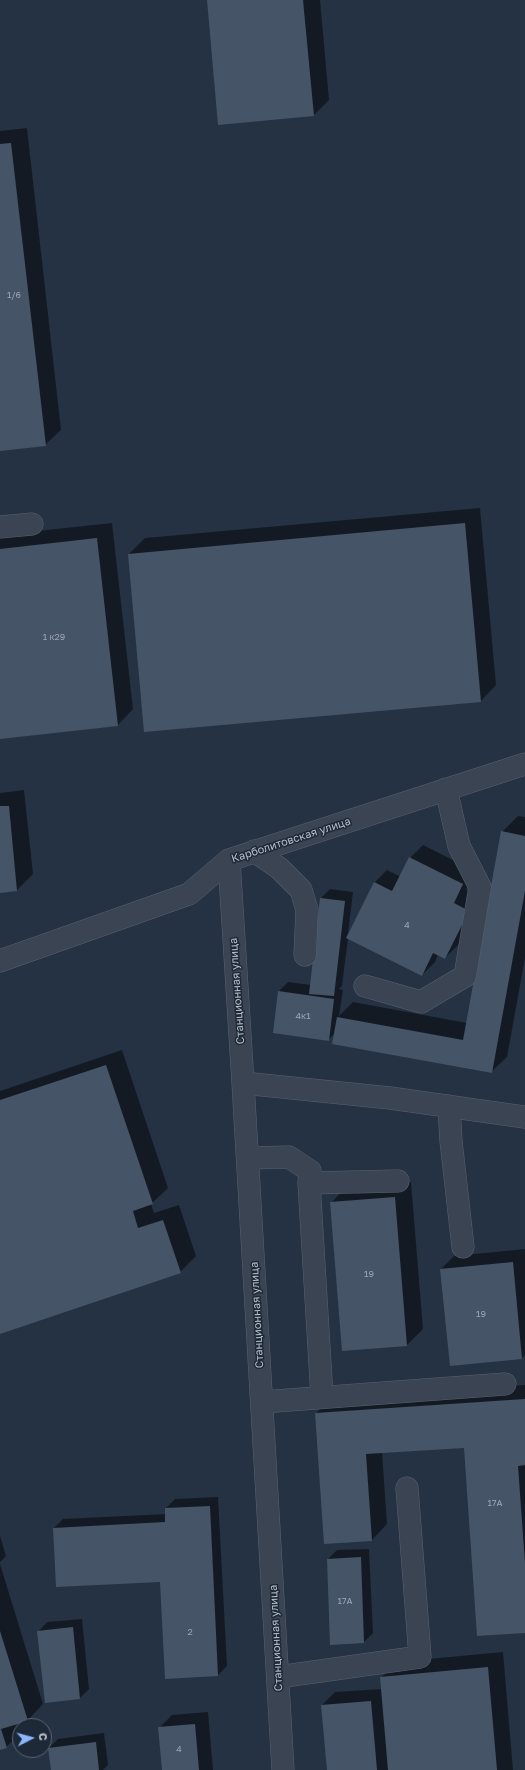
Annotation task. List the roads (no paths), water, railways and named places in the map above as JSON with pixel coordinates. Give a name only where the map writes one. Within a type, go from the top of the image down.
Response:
[{"type":"street","points":[[0,526],[32,524]]},
{"type":"street","name":"Карболитовская улица","points":[[0,961],[189,894],[229,860],[525,764]]},
{"type":"street","points":[[365,986],[421,1002],[465,976],[480,888],[459,846],[446,789]]},
{"type":"street","points":[[254,851],[279,868],[301,890],[307,910],[305,955]]},
{"type":"street","name":"Станционная улица","points":[[229,860],[248,1158],[283,1770]]},
{"type":"street","points":[[243,1083],[390,1098],[525,1117]]},
{"type":"street","points":[[449,1106],[451,1141],[463,1247]]},
{"type":"street","points":[[248,1158],[289,1157],[310,1171],[309,1183],[322,1397]]},
{"type":"street","points":[[309,1183],[398,1181]]},
{"type":"street","points":[[262,1402],[505,1384]]},
{"type":"street","points":[[278,1677],[420,1657],[407,1488]]}]
